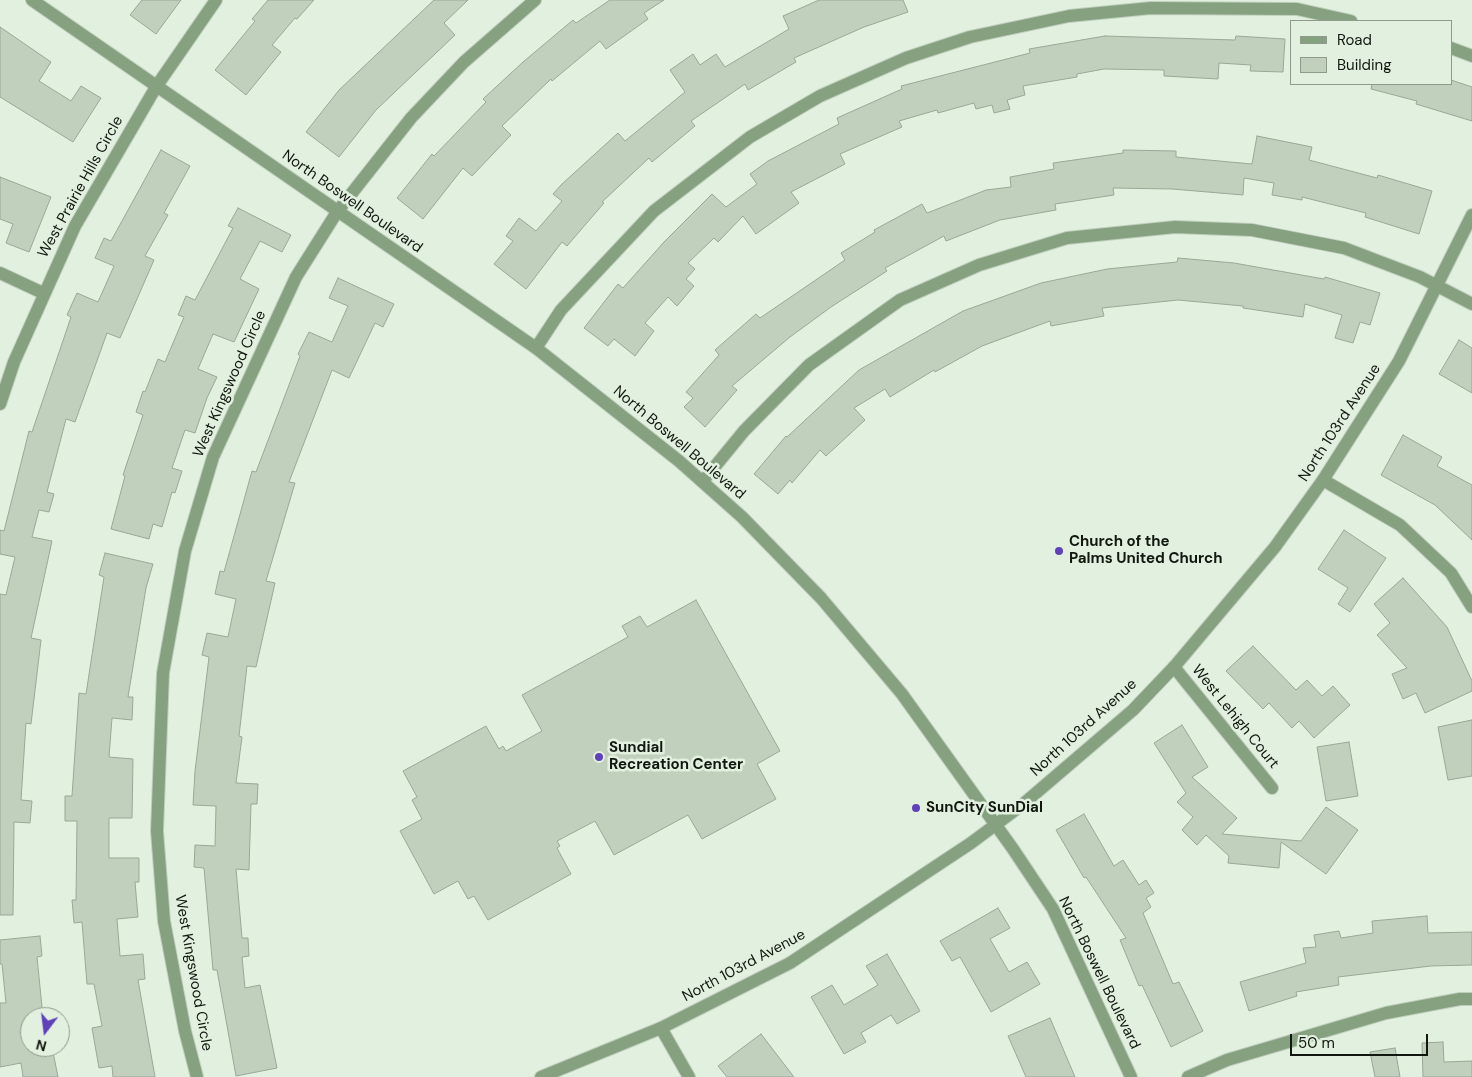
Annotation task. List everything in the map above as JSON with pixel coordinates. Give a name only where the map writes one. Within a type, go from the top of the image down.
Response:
[{"type":"street","name":"North Boswell Boulevard","points":[[32,0],[536,348],[703,481],[788,563],[862,646],[920,718],[996,824],[1053,909],[1131,1077]]},
{"type":"street","name":"West Prairie Hills Circle","points":[[0,404],[14,362],[43,293],[75,226],[156,87],[216,0]]},
{"type":"street","name":"West Kingswood Circle","points":[[197,1077],[185,1031],[166,930],[157,831],[163,673],[185,551],[213,457],[296,277],[337,212],[411,118],[464,62],[535,0]]},
{"type":"street","points":[[536,348],[561,310],[654,211],[750,137],[820,96],[906,58],[970,37],[1069,16],[1151,8],[1297,9],[1346,20]]},
{"type":"street","points":[[1452,48],[1472,56]]},
{"type":"street","name":"North 103rd Avenue","points":[[541,1077],[661,1028],[790,963],[996,824],[1133,710],[1174,667],[1275,547],[1323,480],[1399,361],[1472,215]]},
{"type":"street","points":[[703,481],[744,431],[809,365],[900,300],[979,265],[1067,238],[1175,227],[1252,230],[1344,248],[1438,285],[1472,304]]},
{"type":"street","points":[[0,273],[43,293]]},
{"type":"street","points":[[1323,480],[1400,525],[1451,573],[1472,607]]},
{"type":"street","name":"West Lehigh Court","points":[[1174,667],[1272,788]]},
{"type":"street","points":[[1188,1077],[1227,1060],[1386,1013],[1460,999],[1472,999]]},
{"type":"street","points":[[661,1028],[689,1077]]},
{"type":"building","points":[[142,0],[181,0],[156,34],[130,15]]},
{"type":"building","points":[[268,0],[314,0],[297,19],[295,18],[272,45],[281,52],[246,95],[215,70],[255,21],[252,19]]},
{"type":"building","points":[[434,0],[468,0],[444,23],[455,35],[376,110],[339,157],[306,132],[339,90]]},
{"type":"building","points":[[610,0],[664,0],[644,13],[648,19],[606,49],[600,41],[552,81],[551,79],[502,126],[511,135],[472,176],[463,168],[423,219],[397,198],[432,154],[434,156],[486,102],[483,99],[573,20],[576,23]]},
{"type":"building","points":[[819,0],[903,0],[908,12],[864,27],[794,58],[796,62],[748,90],[745,84],[691,121],[695,126],[652,162],[649,158],[602,202],[604,203],[567,246],[562,242],[526,289],[494,264],[513,241],[506,236],[519,218],[536,231],[562,201],[553,194],[562,184],[618,133],[625,141],[685,92],[670,70],[693,54],[700,65],[716,54],[725,67],[789,29],[783,16]]},
{"type":"building","points":[[0,27],[51,62],[39,81],[71,101],[81,86],[101,98],[73,142],[0,97]]},
{"type":"building","points":[[1105,36],[1235,40],[1236,36],[1285,39],[1283,72],[1250,71],[1251,65],[1219,63],[1218,79],[1164,76],[1164,70],[1104,69],[1077,74],[1077,77],[1023,86],[1025,95],[1007,100],[1010,109],[994,113],[992,105],[976,109],[974,103],[938,113],[937,110],[899,121],[902,127],[840,154],[845,164],[791,192],[799,203],[756,234],[743,216],[718,242],[714,238],[688,263],[695,269],[686,279],[694,286],[677,306],[668,297],[645,323],[654,331],[635,356],[614,339],[608,346],[584,328],[618,284],[623,288],[664,242],[712,194],[726,207],[757,184],[750,174],[768,161],[839,124],[837,118],[902,89],[901,86],[1030,53],[1029,49]]},
{"type":"building","points":[[1452,80],[1472,87],[1472,121],[1416,104],[1417,101],[1371,89],[1372,85],[1452,85]]},
{"type":"building","points":[[1257,136],[1312,147],[1309,160],[1377,178],[1378,175],[1432,191],[1419,234],[1365,217],[1366,213],[1302,197],[1302,200],[1272,195],[1274,183],[1244,178],[1243,195],[1172,189],[1113,188],[1114,195],[1055,204],[1056,210],[1000,220],[946,241],[944,236],[885,268],[887,271],[831,307],[790,337],[732,386],[737,390],[705,427],[684,407],[693,398],[686,392],[719,355],[715,350],[756,314],[760,318],[845,260],[841,253],[875,232],[874,230],[922,204],[927,213],[986,190],[1011,187],[1010,177],[1054,169],[1053,163],[1123,153],[1123,150],[1176,151],[1176,157],[1252,164]]},
{"type":"building","points":[[161,150],[190,166],[164,213],[168,215],[145,256],[154,260],[120,338],[107,333],[75,422],[66,419],[47,492],[54,494],[49,512],[39,510],[32,537],[52,541],[31,638],[41,640],[31,724],[26,723],[21,800],[32,801],[30,823],[14,822],[13,915],[0,915],[0,594],[6,595],[15,557],[0,554],[0,530],[4,531],[29,431],[32,432],[71,317],[67,315],[77,293],[98,302],[114,266],[95,258],[104,238],[111,241]]},
{"type":"building","points":[[0,177],[51,197],[29,252],[6,243],[13,224],[0,219]]},
{"type":"building","points":[[238,208],[291,235],[282,252],[260,241],[240,279],[259,289],[234,342],[213,334],[198,369],[217,377],[207,398],[195,433],[185,430],[172,468],[182,471],[175,493],[172,492],[162,527],[153,524],[149,539],[111,529],[125,476],[123,475],[143,415],[136,412],[143,391],[145,392],[158,359],[165,362],[184,317],[178,315],[186,296],[195,300],[233,228],[228,226]]},
{"type":"building","points":[[1178,258],[1234,263],[1324,279],[1325,277],[1380,293],[1370,325],[1360,322],[1353,343],[1335,338],[1342,315],[1305,304],[1303,317],[1243,308],[1243,306],[1178,300],[1102,308],[1104,316],[1051,326],[1050,321],[982,346],[935,372],[934,370],[890,397],[885,389],[854,408],[865,420],[826,456],[820,450],[792,483],[790,480],[778,494],[754,474],[786,436],[859,370],[963,311],[1041,283],[1107,269],[1177,262]]},
{"type":"building","points":[[338,278],[394,304],[383,327],[375,323],[349,378],[332,370],[289,482],[295,483],[266,581],[275,583],[256,667],[247,666],[239,736],[242,737],[236,783],[258,784],[257,804],[251,804],[249,870],[236,869],[242,938],[248,938],[249,956],[242,957],[245,988],[260,985],[277,1068],[236,1076],[217,970],[213,970],[204,868],[194,867],[195,845],[215,846],[216,806],[193,805],[195,771],[209,657],[202,655],[207,633],[228,637],[236,599],[215,594],[220,571],[224,572],[252,471],[256,472],[300,356],[298,354],[309,332],[332,342],[348,306],[329,298]]},
{"type":"building","points":[[1459,340],[1472,348],[1472,393],[1439,374]]},
{"type":"building","points":[[1403,435],[1442,457],[1437,466],[1472,485],[1472,540],[1435,505],[1381,475]]},
{"type":"building","points":[[1344,530],[1386,558],[1350,612],[1338,604],[1348,588],[1318,569]]},
{"type":"building","points":[[105,553],[153,564],[146,588],[128,697],[133,697],[132,720],[112,718],[109,757],[133,759],[132,818],[109,818],[109,858],[139,858],[139,882],[135,882],[138,917],[117,919],[120,956],[143,954],[145,979],[138,980],[155,1077],[113,1077],[112,1066],[99,1068],[92,1028],[102,1026],[94,984],[87,984],[82,922],[74,923],[72,900],[76,900],[77,821],[65,821],[65,796],[72,796],[79,693],[86,694],[104,577],[99,575]]},
{"type":"building","points":[[1403,578],[1447,627],[1472,681],[1472,691],[1425,713],[1416,693],[1403,699],[1392,674],[1407,668],[1377,635],[1390,623],[1374,604]]},
{"type":"building","name":"Sundial Recreation Center","points":[[696,600],[780,751],[757,764],[776,799],[702,839],[688,815],[614,855],[595,821],[557,841],[560,846],[557,848],[571,874],[488,920],[474,896],[468,899],[458,881],[434,894],[400,831],[422,819],[412,800],[417,797],[403,771],[486,726],[499,749],[503,746],[506,751],[542,731],[522,695],[628,637],[622,626],[640,616],[647,627]]},
{"type":"building","points":[[1253,646],[1296,690],[1307,680],[1322,696],[1333,686],[1350,705],[1314,738],[1299,721],[1292,728],[1269,703],[1263,709],[1226,671]]},
{"type":"building","points":[[1472,720],[1472,776],[1448,780],[1438,727]]},
{"type":"building","points":[[1182,725],[1208,767],[1192,777],[1237,818],[1222,834],[1301,841],[1326,807],[1358,830],[1326,874],[1281,842],[1279,868],[1228,863],[1229,856],[1206,835],[1197,845],[1182,830],[1193,817],[1177,802],[1186,793],[1154,743]]},
{"type":"building","points":[[1349,742],[1358,796],[1326,801],[1317,747]]},
{"type":"building","points":[[1084,814],[1114,866],[1123,860],[1139,885],[1146,880],[1154,893],[1146,898],[1151,907],[1143,913],[1173,984],[1179,982],[1203,1031],[1171,1047],[1142,985],[1139,986],[1120,940],[1126,938],[1086,877],[1084,878],[1056,830]]},
{"type":"building","points":[[998,908],[1010,928],[990,939],[1009,972],[1027,962],[1040,984],[991,1012],[960,957],[952,961],[940,941]]},
{"type":"building","points":[[1427,916],[1428,933],[1472,932],[1472,965],[1431,966],[1338,977],[1339,985],[1296,992],[1297,996],[1249,1011],[1240,982],[1306,963],[1303,948],[1316,947],[1314,935],[1339,931],[1341,938],[1373,933],[1372,921]]},
{"type":"building","points":[[40,936],[42,956],[37,957],[42,1007],[20,1007],[20,1057],[54,1057],[58,1077],[23,1077],[21,1063],[0,1067],[0,1003],[6,1003],[2,964],[0,964],[0,940]]},
{"type":"building","points":[[887,954],[920,1011],[897,1024],[891,1015],[861,1033],[866,1042],[844,1054],[811,997],[832,985],[844,1005],[878,985],[866,966]]},
{"type":"building","points":[[1050,1018],[1075,1077],[1026,1077],[1008,1036]]},
{"type":"building","points":[[761,1034],[794,1077],[727,1077],[718,1066]]},
{"type":"building","points":[[1443,1042],[1444,1062],[1472,1061],[1472,1077],[1423,1077],[1422,1043]]},
{"type":"building","points":[[1395,1048],[1400,1077],[1375,1077],[1370,1052]]},
{"type":"place","name":"Church of the Palms United Church","points":[[1059,551]]},
{"type":"place","name":"Sundial Recreation Center","points":[[599,757]]},
{"type":"place","name":"SunCity SunDial","points":[[916,808]]}]
